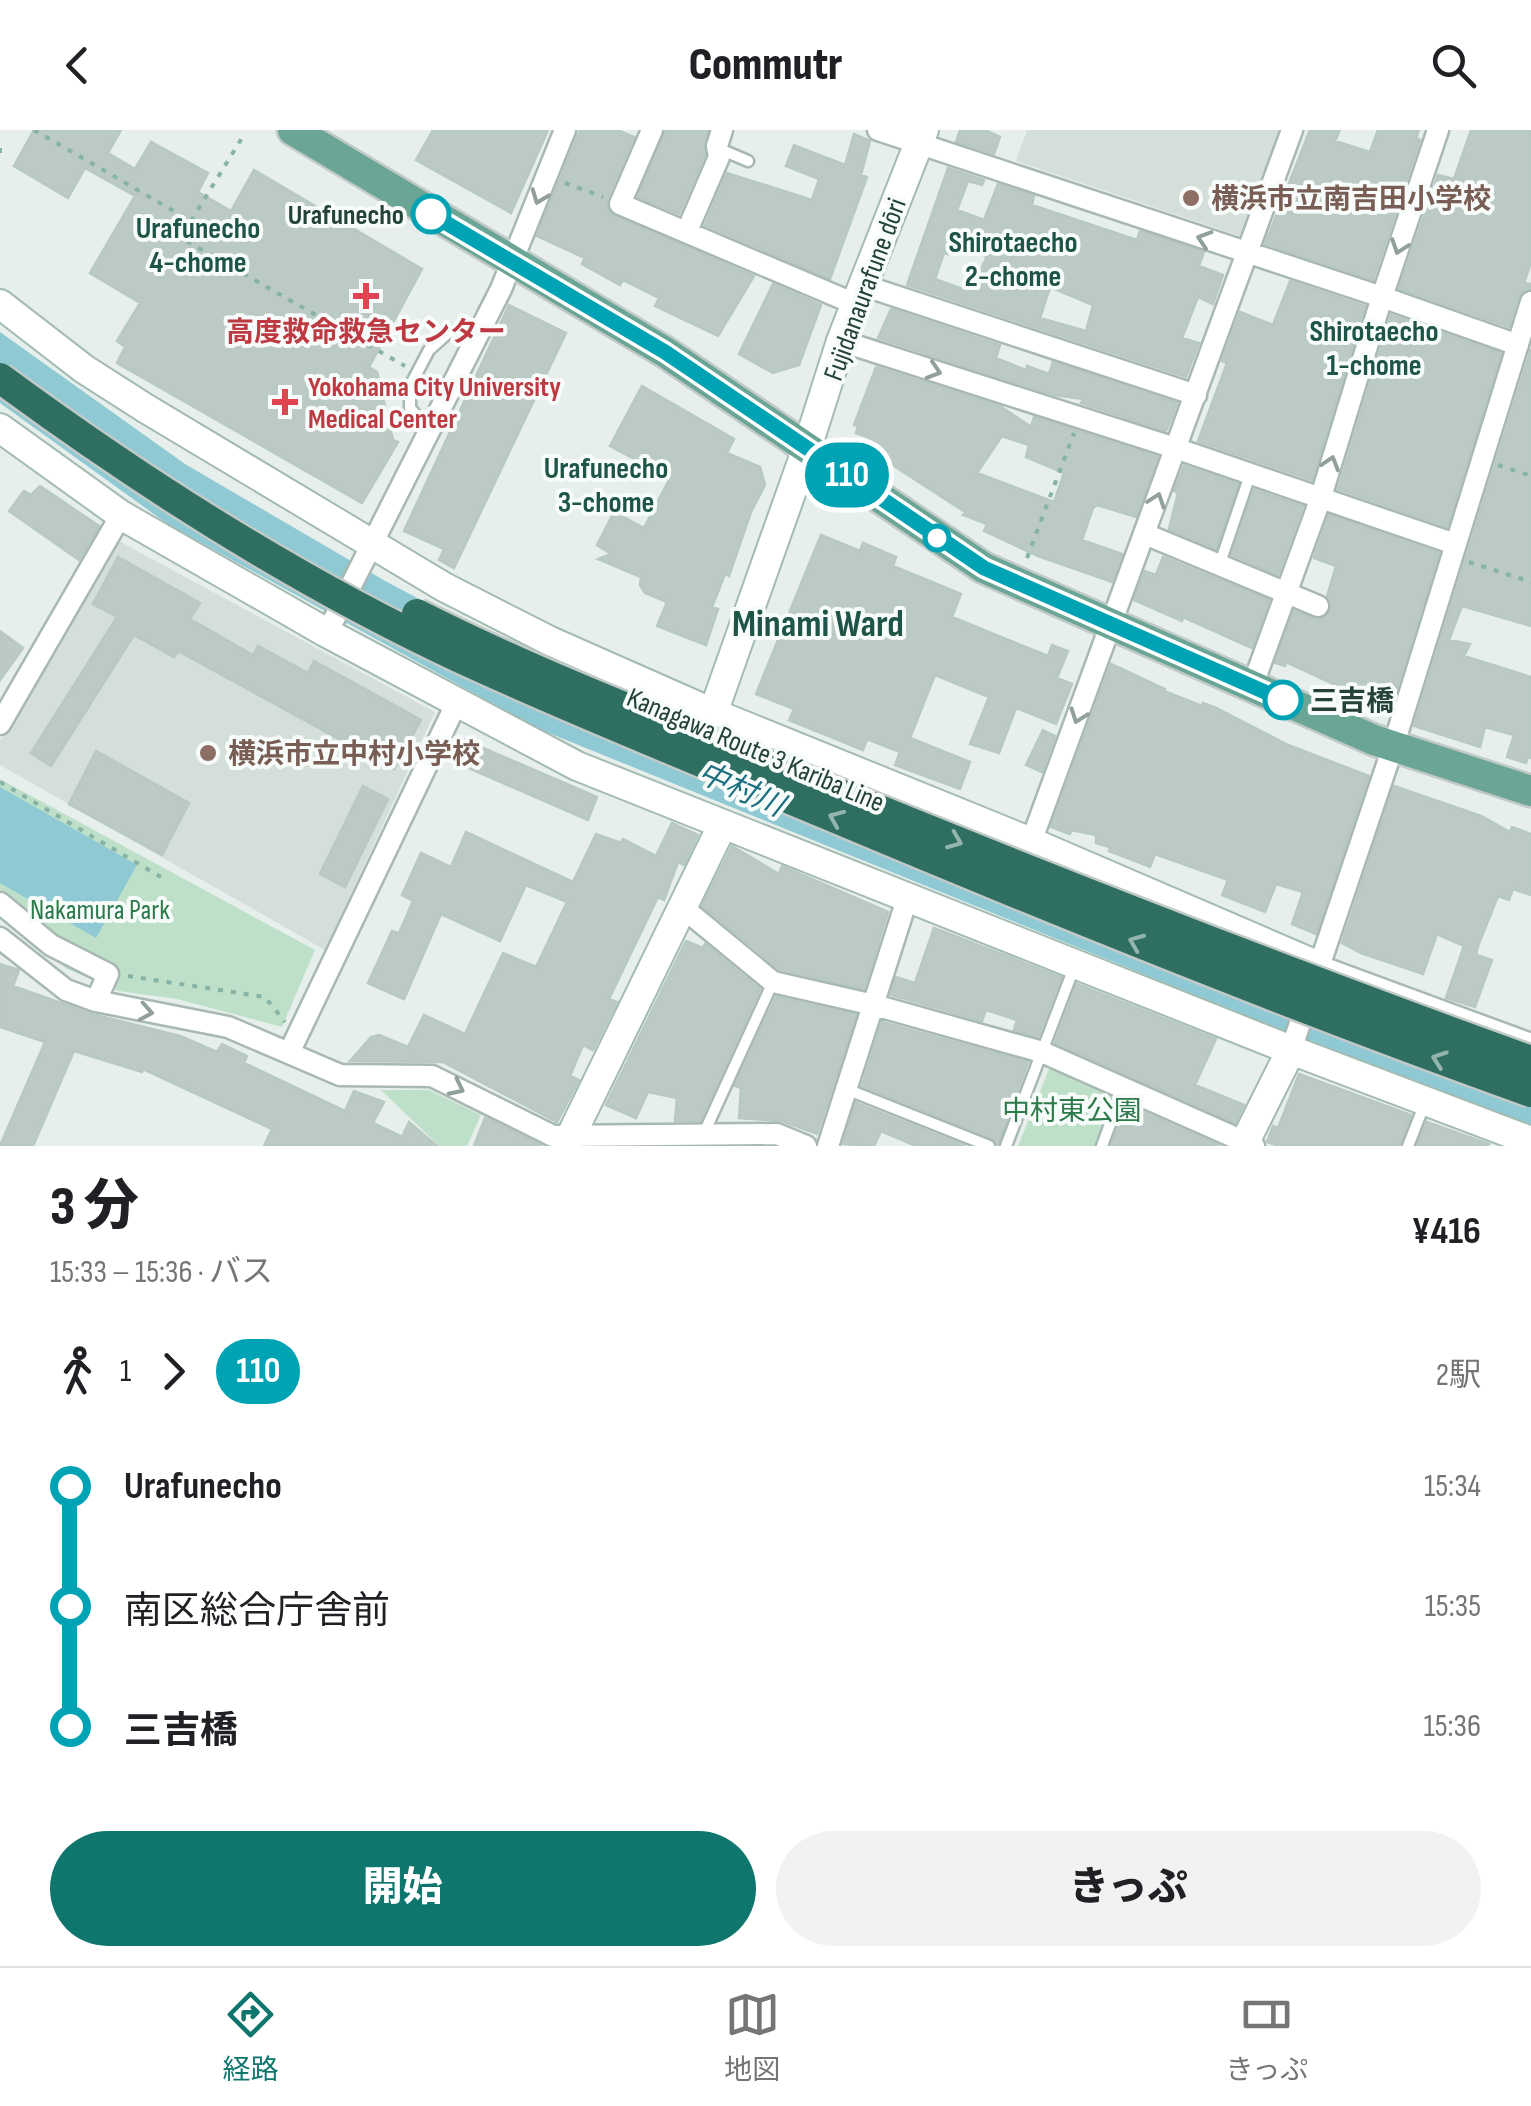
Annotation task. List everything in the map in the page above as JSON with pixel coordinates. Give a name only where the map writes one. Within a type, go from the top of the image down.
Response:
[{"type":"highway","name":"Kanagawa Route 3 Kariba Line","points":[[0,353],[145,458],[217,504],[360,585],[508,656],[1024,869],[1370,1004],[1531,1061]]},
{"type":"highway","name":"Kanagawa Route 3 Kariba Line","points":[[0,378],[131,471],[250,546],[456,656],[1005,889],[1349,1027],[1531,1092]]},
{"type":"main road","points":[[293,130],[665,352],[984,568],[1393,747],[1531,791]]},
{"type":"street","points":[[327,633],[513,263],[565,130]]},
{"type":"street","points":[[652,130],[620,204],[859,295],[1196,395]]},
{"type":"street","points":[[687,231],[720,157],[717,146],[722,130]]},
{"type":"street","points":[[878,130],[921,137],[1518,345]]},
{"type":"street","points":[[1032,842],[1292,130]]},
{"type":"street","points":[[1252,687],[1320,500],[1438,130]]},
{"type":"street","name":"Fujidanaurafune dōri","points":[[713,713],[808,448],[841,341],[921,137]]},
{"type":"street","points":[[682,907],[773,982],[874,1005],[1042,1052],[1247,1145],[1291,1050],[1320,966],[1393,747],[1531,302]]},
{"type":"street","points":[[0,304],[84,368],[372,545],[444,588],[550,641],[1320,966],[1531,1044]]},
{"type":"street","points":[[841,341],[1175,448],[1453,551]]},
{"type":"street","points":[[0,428],[120,515],[456,704],[577,766],[1291,1050],[1531,1141]]},
{"type":"street","points":[[0,724],[120,515]]},
{"type":"street","points":[[1145,534],[1318,606]]},
{"type":"street","points":[[293,1045],[456,704]]},
{"type":"street","points":[[570,1140],[722,826]]},
{"type":"street","points":[[828,1146],[908,896]]},
{"type":"street","points":[[0,903],[51,945],[108,974],[96,1001]]},
{"type":"street","points":[[2,945],[66,990],[96,1001],[228,1027],[293,1045],[340,1076],[432,1076],[553,1136],[570,1140],[704,1133],[777,1134],[806,1146]]},
{"type":"lane","points":[[720,157],[722,150],[748,160]]},
{"type":"lane","points":[[428,431],[410,408],[410,386],[429,350],[449,332],[479,330]]},
{"type":"lane","points":[[1219,566],[1250,475]]},
{"type":"lane","points":[[1006,1146],[1076,964]]},
{"type":"lane","points":[[704,1133],[773,982]]},
{"type":"lane","points":[[1102,1146],[1124,1086]]},
{"type":"lane","points":[[846,1089],[989,1146]]},
{"type":"lane","points":[[1408,1146],[1425,1102]]},
{"type":"path","points":[[34,130],[198,225],[188,242],[405,366],[398,377]]},
{"type":"path","points":[[191,221],[246,133]]},
{"type":"path","points":[[0,148],[0,157]]},
{"type":"path","points":[[556,180],[620,204]]},
{"type":"path","points":[[1027,558],[1080,419]]},
{"type":"path","points":[[1482,459],[1531,476]]},
{"type":"path","points":[[1453,551],[1531,582]]},
{"type":"path","points":[[0,782],[166,880]]},
{"type":"path","points":[[108,974],[264,997],[293,1045]]},
{"type":"shaded area","name":"横浜市立南吉田小学校","points":[[1027,130],[1279,130],[1240,236],[1016,161]]},
{"type":"shaded area","name":"横浜市立中村小学校","points":[[115,539],[435,712],[325,950],[0,765],[0,741]]},
{"type":"green space","name":"Nakamura Park","points":[[0,779],[315,950],[282,1027],[177,999],[119,991],[67,969],[0,917]]},
{"type":"green space","name":"中村東公園","points":[[1051,1064],[1116,1090],[1096,1146],[1018,1146]]},
{"type":"green space","points":[[381,1090],[429,1090],[481,1115],[467,1146],[439,1146]]},
{"type":"water","name":"中村川","points":[[0,332],[185,464],[387,582],[572,680],[1531,1061],[1531,1125],[1311,1042],[539,729],[169,525],[0,403]]},
{"type":"water","points":[[0,787],[137,865],[96,938],[0,883]]},
{"type":"building","points":[[34,130],[121,130],[108,153],[135,169],[151,142],[208,173],[198,192],[231,211],[254,170],[422,269],[369,367],[377,372],[393,440],[398,442],[362,503],[117,363],[125,347],[117,341],[140,303],[90,273],[135,196],[85,168],[68,198],[14,166]]},
{"type":"building","points":[[433,130],[548,130],[511,213],[416,160]]},
{"type":"building","points":[[580,130],[617,130],[634,137],[607,199],[610,213],[754,276],[718,336],[655,306],[659,298],[623,280],[620,285],[582,264],[585,258],[537,236]]},
{"type":"building","points":[[666,130],[708,130],[705,155],[679,214],[638,197]]},
{"type":"building","points":[[960,130],[985,130],[1000,137],[994,154],[956,142]]},
{"type":"building","points":[[1310,130],[1340,130],[1335,141],[1370,152],[1378,130],[1419,130],[1416,138],[1420,140],[1373,280],[1265,244]]},
{"type":"building","points":[[1471,130],[1531,130],[1531,262],[1524,283],[1531,284],[1531,289],[1518,297],[1509,327],[1399,289],[1438,175],[1454,179]]},
{"type":"building","points":[[854,134],[870,141],[861,175],[867,177],[830,279],[705,225],[727,173],[812,200],[819,179],[786,166],[794,145],[845,165]]},
{"type":"building","points":[[948,168],[984,180],[982,185],[968,181],[957,210],[984,220],[998,184],[1034,196],[1032,205],[1137,240],[1140,231],[1204,252],[1199,266],[1223,275],[1213,304],[1198,297],[1182,338],[1199,343],[1186,377],[907,285]],"holes":[[[952,246],[987,256],[971,292],[935,279],[944,253],[948,254]],[[1050,287],[1093,305],[1086,331],[1040,318]]]},
{"type":"building","points":[[1290,281],[1365,306],[1312,480],[1198,441],[1227,363],[1222,361],[1240,312],[1273,325]]},
{"type":"building","points":[[773,284],[821,305],[799,365],[773,373],[739,354]]},
{"type":"building","points":[[509,305],[566,333],[454,568],[439,560],[444,549],[404,531]]},
{"type":"building","points":[[891,309],[1000,345],[996,358],[1026,370],[1027,366],[1049,374],[1053,362],[1177,403],[1166,431],[1081,403],[1083,399],[1054,395],[878,338]]},
{"type":"building","points":[[1391,315],[1501,353],[1447,527],[1338,489]]},
{"type":"building","points":[[1531,349],[1531,626],[1462,606],[1449,640],[1470,644],[1464,656],[1531,677],[1531,758],[1526,763],[1507,757],[1514,735],[1485,727],[1480,747],[1414,726]]},
{"type":"building","points":[[876,367],[1000,406],[1031,427],[1034,417],[1158,457],[1136,517],[1097,505],[1093,508],[1082,540],[1122,554],[1112,582],[1038,556],[984,531],[987,524],[963,515],[965,512],[865,447],[870,438],[856,433],[858,427],[854,425]],"holes":[[[1002,436],[1029,445],[1026,457],[1064,473],[1054,502],[977,473]]]},
{"type":"building","points":[[642,386],[734,439],[727,453],[760,467],[765,485],[751,512],[729,576],[725,574],[712,607],[718,609],[706,645],[657,626],[667,602],[645,593],[641,577],[598,559],[611,554],[597,545],[614,512],[644,528],[670,478],[610,446]]},
{"type":"building","points":[[1184,466],[1238,484],[1216,549],[1169,529],[1178,493],[1174,491]]},
{"type":"building","points":[[40,486],[99,526],[79,560],[9,511],[24,491],[31,495]]},
{"type":"building","points":[[1254,490],[1303,506],[1278,575],[1232,555]]},
{"type":"building","points":[[1329,515],[1439,553],[1390,710],[1286,662],[1285,666],[1275,663],[1294,611],[1319,620],[1331,610],[1327,596],[1336,566],[1314,558]]},
{"type":"building","points":[[821,535],[860,551],[863,543],[896,557],[893,566],[961,594],[952,617],[1048,656],[1052,645],[1068,651],[1057,678],[1072,684],[1056,724],[1016,708],[999,753],[970,744],[989,697],[935,675],[910,738],[970,762],[960,789],[895,765],[900,752],[867,739],[863,750],[789,720],[794,709],[756,694]]},
{"type":"building","points":[[118,557],[200,603],[190,619],[253,655],[258,646],[308,673],[314,661],[421,720],[394,769],[178,651],[174,657],[134,635],[51,766],[31,753],[117,617],[93,604]]},
{"type":"building","points":[[1163,557],[1269,600],[1252,648],[1134,600],[1145,571],[1156,575]]},
{"type":"building","points":[[0,631],[23,648],[0,680]]},
{"type":"building","points":[[1111,664],[1164,691],[1216,708],[1288,745],[1369,776],[1316,934],[1292,924],[1303,892],[1276,884],[1265,912],[1222,895],[1228,880],[1155,854],[1150,867],[1109,851],[1110,847],[1096,843],[1096,835],[1071,830],[1070,834],[1051,827]]},
{"type":"building","points":[[1043,730],[1055,736],[1042,772],[1026,765]]},
{"type":"building","points":[[460,738],[597,797],[588,820],[457,763],[462,755],[454,752]]},
{"type":"building","points":[[96,751],[189,803],[162,855],[69,804]]},
{"type":"building","points":[[363,786],[388,799],[345,887],[320,874]]},
{"type":"building","points":[[1394,786],[1481,816],[1510,832],[1512,827],[1531,834],[1531,895],[1513,889],[1509,900],[1498,896],[1476,955],[1492,960],[1475,1007],[1446,998],[1464,946],[1437,934],[1423,974],[1342,943]]},
{"type":"building","points":[[672,823],[698,835],[684,865],[678,862],[664,900],[658,897],[609,999],[617,1002],[593,1050],[583,1045],[570,1076],[579,1080],[557,1122],[443,1062],[350,1061],[371,1037],[379,1035],[408,1047],[424,1015],[465,1034],[503,953],[536,967],[567,902],[526,885],[500,941],[441,914],[404,999],[368,983],[392,931],[399,933],[413,901],[402,895],[421,853],[451,867],[466,832],[573,882],[596,834],[621,843],[623,839],[656,856]]},
{"type":"building","points":[[732,846],[779,874],[782,866],[888,912],[864,989],[779,969],[702,906]]},
{"type":"building","points":[[934,928],[1061,977],[1038,1037],[1014,1030],[1017,1020],[986,1010],[982,1021],[891,995],[896,977],[915,983]]},
{"type":"building","points":[[686,941],[703,948],[705,944],[760,989],[700,1121],[675,1121],[677,1098],[648,1092],[636,1118],[606,1105]]},
{"type":"building","points":[[0,964],[19,970],[13,986],[92,1014],[180,1036],[217,1052],[222,1044],[247,1056],[244,1063],[345,1111],[354,1091],[384,1102],[373,1123],[402,1137],[409,1122],[437,1146],[264,1146],[272,1129],[143,1069],[142,1072],[74,1051],[33,1146],[0,1146],[45,1042],[0,1027]]},
{"type":"building","points":[[1077,984],[1216,1039],[1195,1085],[1244,1105],[1235,1123],[1055,1043]]},
{"type":"building","points":[[776,997],[856,1015],[817,1134],[782,1121],[739,1118],[741,1088],[735,1086]]},
{"type":"building","points":[[882,1022],[1028,1062],[998,1145],[992,1138],[862,1086]]},
{"type":"building","points":[[1299,1074],[1411,1115],[1399,1146],[1279,1146],[1267,1142],[1273,1126],[1278,1128]]},
{"type":"building","points":[[856,1103],[965,1146],[916,1146],[881,1131],[874,1146],[843,1144]]},
{"type":"building","points":[[1127,1105],[1220,1146],[1111,1146]]},
{"type":"building","points":[[485,1118],[541,1145],[474,1146]]},
{"type":"building","points":[[1427,1122],[1489,1144],[1417,1146]]},
{"type":"bus line","name":"110","points":[[431,214],[665,352],[984,568],[1283,700]]},
{"type":"place","name":"横浜市立南吉田小学校","points":[[1191,198]]},
{"type":"place","name":"Urafunecho","points":[[431,214]]},
{"type":"place","name":"高度救命救急センター","points":[[366,296]]},
{"type":"place","name":"Yokohama City University Medical Center","points":[[285,402]]},
{"type":"place","name":"三吉橋","points":[[1283,700]]},
{"type":"place","name":"横浜市立中村小学校","points":[[208,753]]},
{"type":"district","name":"Urafunecho 4-chome","points":[[198,245]]},
{"type":"district","name":"Shirotaecho 2-chome","points":[[1013,259]]},
{"type":"district","name":"Shirotaecho 1-chome","points":[[1374,348]]},
{"type":"district","name":"Urafunecho 3-chome","points":[[606,485]]},
{"type":"district","name":"Minami Ward","points":[[818,623]]}]
